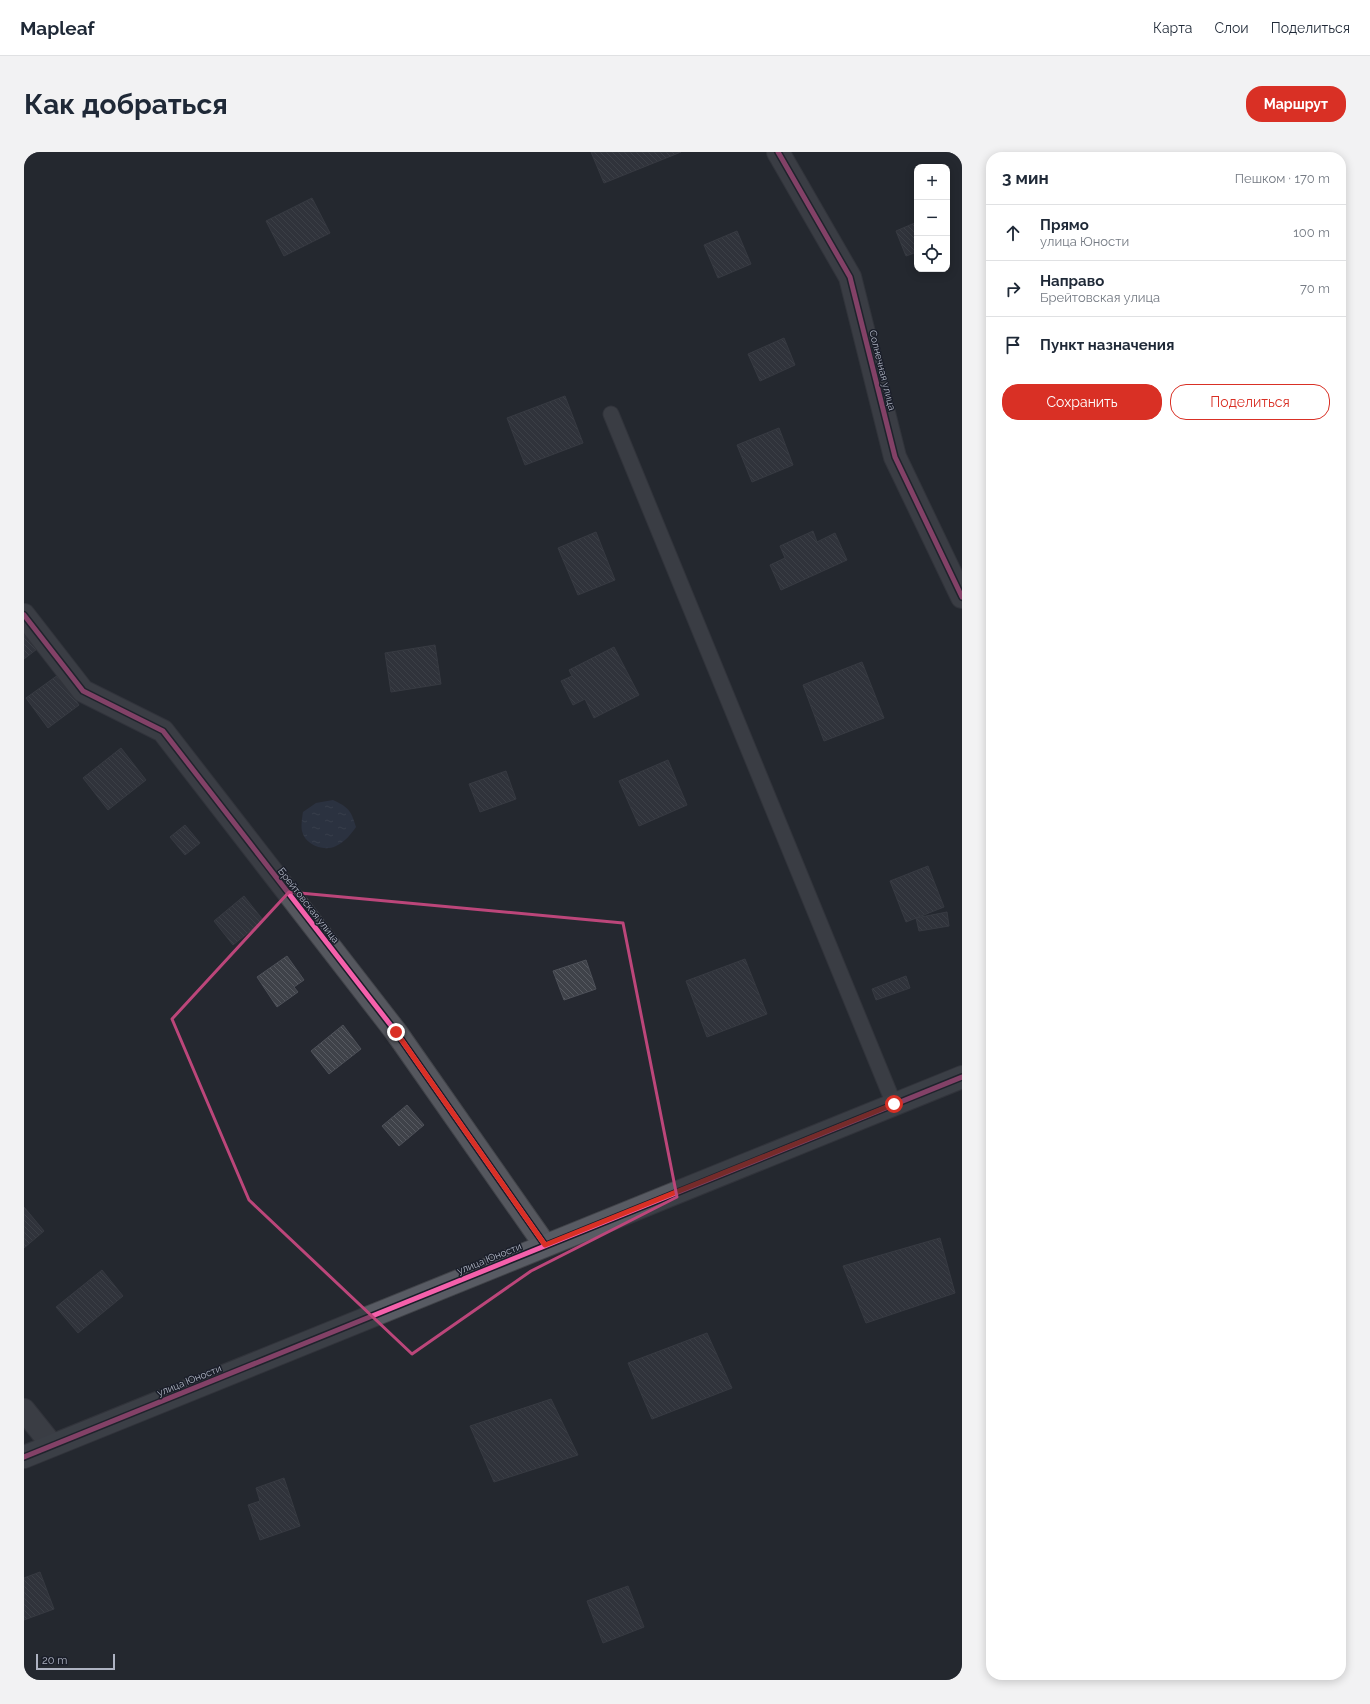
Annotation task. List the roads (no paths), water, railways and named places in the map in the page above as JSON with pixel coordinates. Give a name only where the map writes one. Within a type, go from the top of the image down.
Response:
[{"type":"street","name":"Солнечная улица","points":[[778,152],[850,277],[896,457],[962,597]]},
{"type":"street","name":"Брейтовская улица","points":[[24,616],[83,691],[163,731],[396,1032],[545,1245]]},
{"type":"street","name":"улица Юности","points":[[24,1457],[962,1077]]},
{"type":"street","points":[[24,1410],[52,1445]]},
{"type":"lane","points":[[611,414],[894,1104]]},
{"type":"water","points":[[333,800],[346,807],[356,827],[345,840],[336,846],[331,848],[321,848],[311,843],[304,836],[302,831],[303,812],[316,803]]}]
